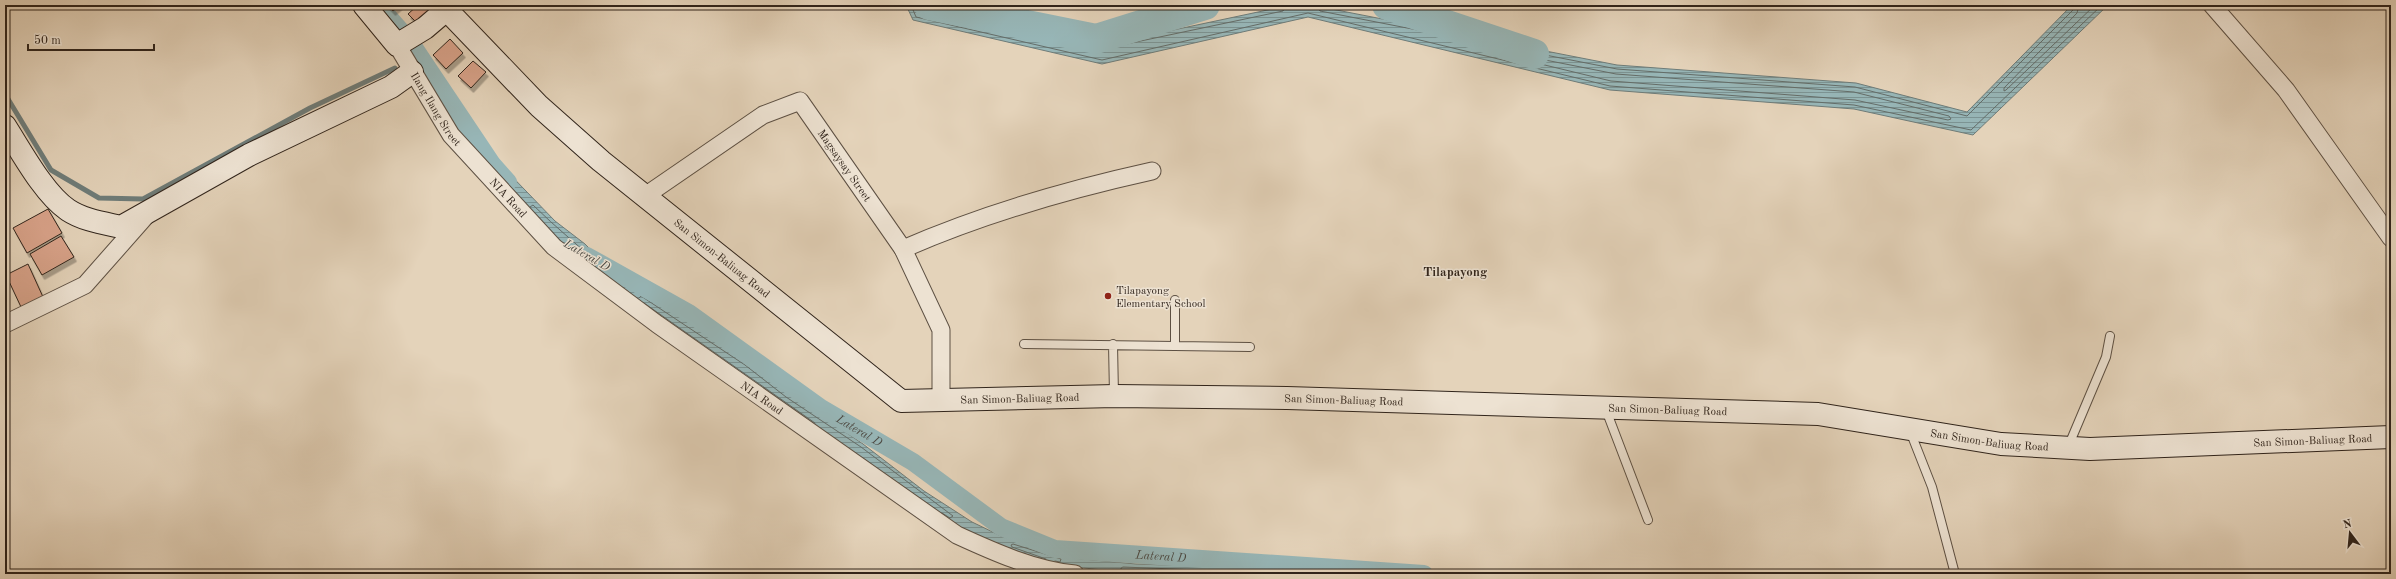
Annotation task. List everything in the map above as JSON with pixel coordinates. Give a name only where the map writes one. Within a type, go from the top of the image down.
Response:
[{"type":"main road","points":[[364,5],[397,45],[425,28],[447,7]]},
{"type":"main road","name":"San Simon-Baliuag Road","points":[[447,7],[539,106],[645,196],[901,401],[1114,396],[1287,398],[1818,414],[2001,444],[2090,449],[2391,437]]},
{"type":"main road","points":[[5,126],[43,185],[67,210],[94,222],[121,227],[249,155],[390,87],[412,72]]},
{"type":"street","points":[[2212,5],[2286,90],[2391,238]]},
{"type":"street","name":"Ilang Ilang Street","points":[[397,45],[451,135],[482,168]]},
{"type":"street","name":"Magsaysay Street","points":[[645,196],[763,115],[800,101],[902,249],[941,330],[941,400]]},
{"type":"street","name":"NIA Road","points":[[482,168],[554,247],[657,324],[911,505],[957,535],[999,554],[1048,569],[1075,574]]},
{"type":"street","points":[[902,249],[1006,209],[1085,186],[1152,171]]},
{"type":"street","points":[[5,324],[85,285],[150,212]]},
{"type":"lane","points":[[1175,300],[1176,346]]},
{"type":"lane","points":[[2068,447],[2106,357],[2110,336]]},
{"type":"lane","points":[[1024,344],[1250,347]]},
{"type":"lane","points":[[1114,344],[1114,396]]},
{"type":"lane","points":[[1605,407],[1648,520]]},
{"type":"lane","points":[[1909,429],[1932,486],[1955,574]]},
{"type":"water","points":[[906,5],[928,5],[1098,46],[1291,5],[1311,5],[1617,65],[1856,83],[1967,112],[2072,5],[2108,5],[1973,135],[1854,109],[1610,90],[1308,17],[1102,64],[913,20]]},
{"type":"water","name":"Lateral D","points":[[496,160],[555,221],[585,244],[618,277],[666,306],[747,361],[789,394],[863,444],[924,491],[972,522],[1001,536],[1073,558],[1136,564],[1287,569],[1334,574],[1138,574],[1049,564],[981,540],[933,512],[557,242],[487,166]]},
{"type":"building","points":[[387,5],[400,5],[393,11]]},
{"type":"building","points":[[418,5],[430,5],[436,11],[421,27],[408,14]]},
{"type":"building","points":[[450,39],[463,53],[446,69],[433,55]]},
{"type":"building","points":[[473,61],[486,72],[471,88],[458,76]]},
{"type":"building","points":[[48,209],[62,233],[27,253],[13,228]]},
{"type":"building","points":[[61,236],[74,257],[42,275],[30,254]]},
{"type":"building","points":[[28,264],[43,297],[21,307],[6,275]]},
{"type":"waterway","name":"Lateral D","points":[[378,5],[400,30]]},
{"type":"waterway","points":[[929,5],[1096,39],[1205,5]]},
{"type":"waterway","points":[[1387,5],[1534,54]]},
{"type":"waterway","name":"Lateral D","points":[[413,46],[492,164],[508,182]]},
{"type":"waterway","name":"Lateral D","points":[[412,58],[419,54]]},
{"type":"waterway","points":[[5,94],[51,170],[99,198],[143,199],[310,108],[395,68]]},
{"type":"waterway","name":"Lateral D","points":[[587,256],[689,313],[821,408],[913,462],[1001,527],[1055,549],[1424,574]]},
{"type":"place","name":"Tilapayong Elementary School","points":[[1108,296]]},
{"type":"district","name":"Tilapayong","points":[[1455,271]]}]
